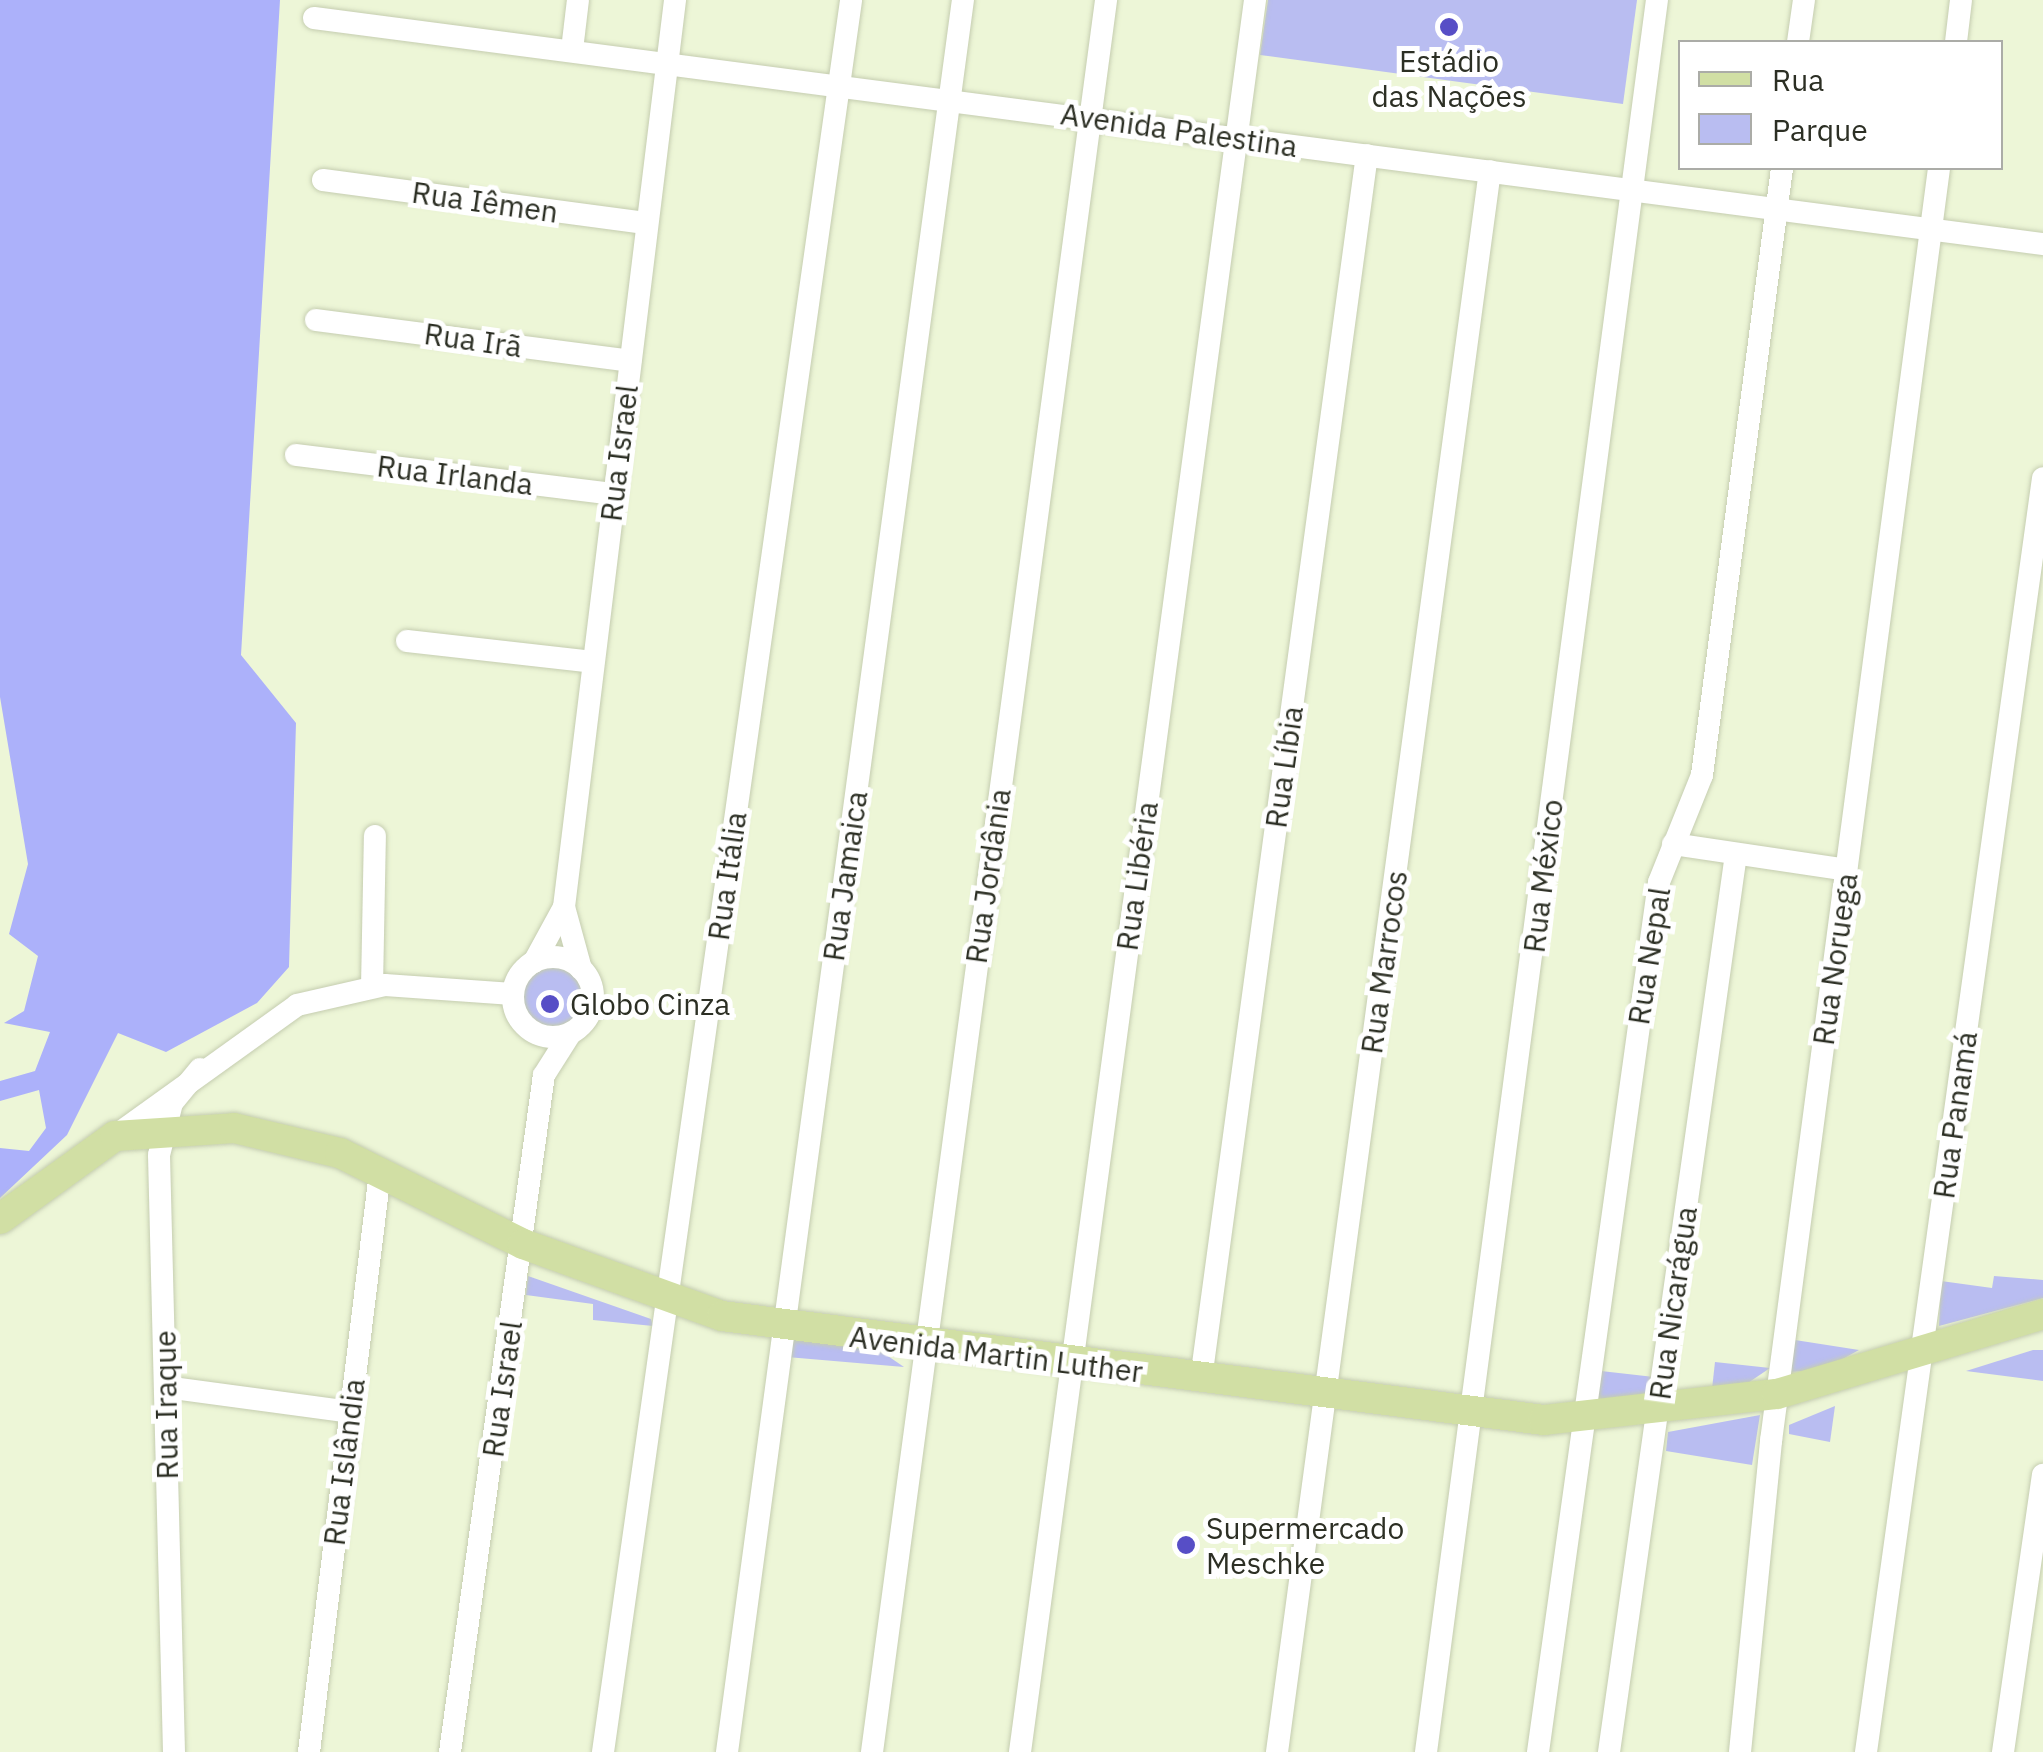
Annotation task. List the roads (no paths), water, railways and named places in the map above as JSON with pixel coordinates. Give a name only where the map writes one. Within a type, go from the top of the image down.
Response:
[{"type":"main road","name":"Avenida Martin Luther","points":[[0,1219],[115,1136],[164,1126],[293,1138],[380,1172],[522,1244],[667,1301],[784,1327],[1474,1413],[1580,1420],[1658,1413],[1777,1394],[1922,1355],[2043,1314]]},
{"type":"street","points":[[572,50],[578,0]]},
{"type":"street","name":"Rua Israel","points":[[534,962],[564,906],[675,0]]},
{"type":"street","name":"Rua Itália","points":[[603,1752],[850,0]]},
{"type":"street","name":"Rua Jamaica","points":[[726,1752],[963,0]]},
{"type":"street","name":"Rua Jordânia","points":[[872,1752],[1106,0]]},
{"type":"street","name":"Rua México","points":[[1426,1752],[1474,1413],[1658,0]]},
{"type":"street","points":[[1798,40],[1804,0]]},
{"type":"street","points":[[1956,40],[1962,0]]},
{"type":"street","name":"Rua Libéria","points":[[1020,1752],[1236,137],[1260,3]]},
{"type":"street","name":"Avenida Palestina","points":[[314,18],[2043,244]]},
{"type":"street","name":"Rua Líbia","points":[[1201,1380],[1367,155]]},
{"type":"street","name":"Rua Nepal","points":[[1538,1752],[1580,1420],[1659,882],[1702,775],[1782,170]]},
{"type":"street","name":"Rua Noruega","points":[[1740,1752],[1777,1394],[1939,170]]},
{"type":"street","name":"Rua Marrocos","points":[[1277,1752],[1490,171]]},
{"type":"street","name":"Rua Iêmen","points":[[323,180],[647,223]]},
{"type":"street","name":"Rua Irã","points":[[316,320],[630,361]]},
{"type":"street","name":"Rua Irlanda","points":[[296,455],[614,494]]},
{"type":"street","name":"Rua Panamá","points":[[1866,1752],[2043,478]]},
{"type":"street","points":[[407,641],[594,662]]},
{"type":"street","points":[[372,987],[375,836]]},
{"type":"street","points":[[1673,844],[1846,870]]},
{"type":"street","name":"Rua Nicarágua","points":[[1610,1752],[1736,854]]},
{"type":"street","name":"Rua Israel","points":[[564,906],[582,969]]},
{"type":"street","points":[[563,958],[582,969],[593,999],[570,1034],[526,1028],[513,994],[534,962],[563,958]]},
{"type":"street","points":[[115,1136],[200,1069],[297,1005],[372,987],[513,994]]},
{"type":"street","name":"Rua Israel","points":[[450,1752],[544,1076],[570,1034]]},
{"type":"street","points":[[164,1126],[200,1069]]},
{"type":"street","name":"Rua Iraque","points":[[164,1126],[174,1752]]},
{"type":"street","name":"Rua Islândia","points":[[309,1752],[380,1172]]},
{"type":"street","points":[[166,1387],[350,1412]]},
{"type":"street","points":[[2002,1752],[2043,1476]]},
{"type":"place","name":"Estádio das Nações","points":[[1449,27]]},
{"type":"place","name":"Globo Cinza","points":[[550,1004]]},
{"type":"place","name":"Supermercado Meschke","points":[[1186,1545]]}]
